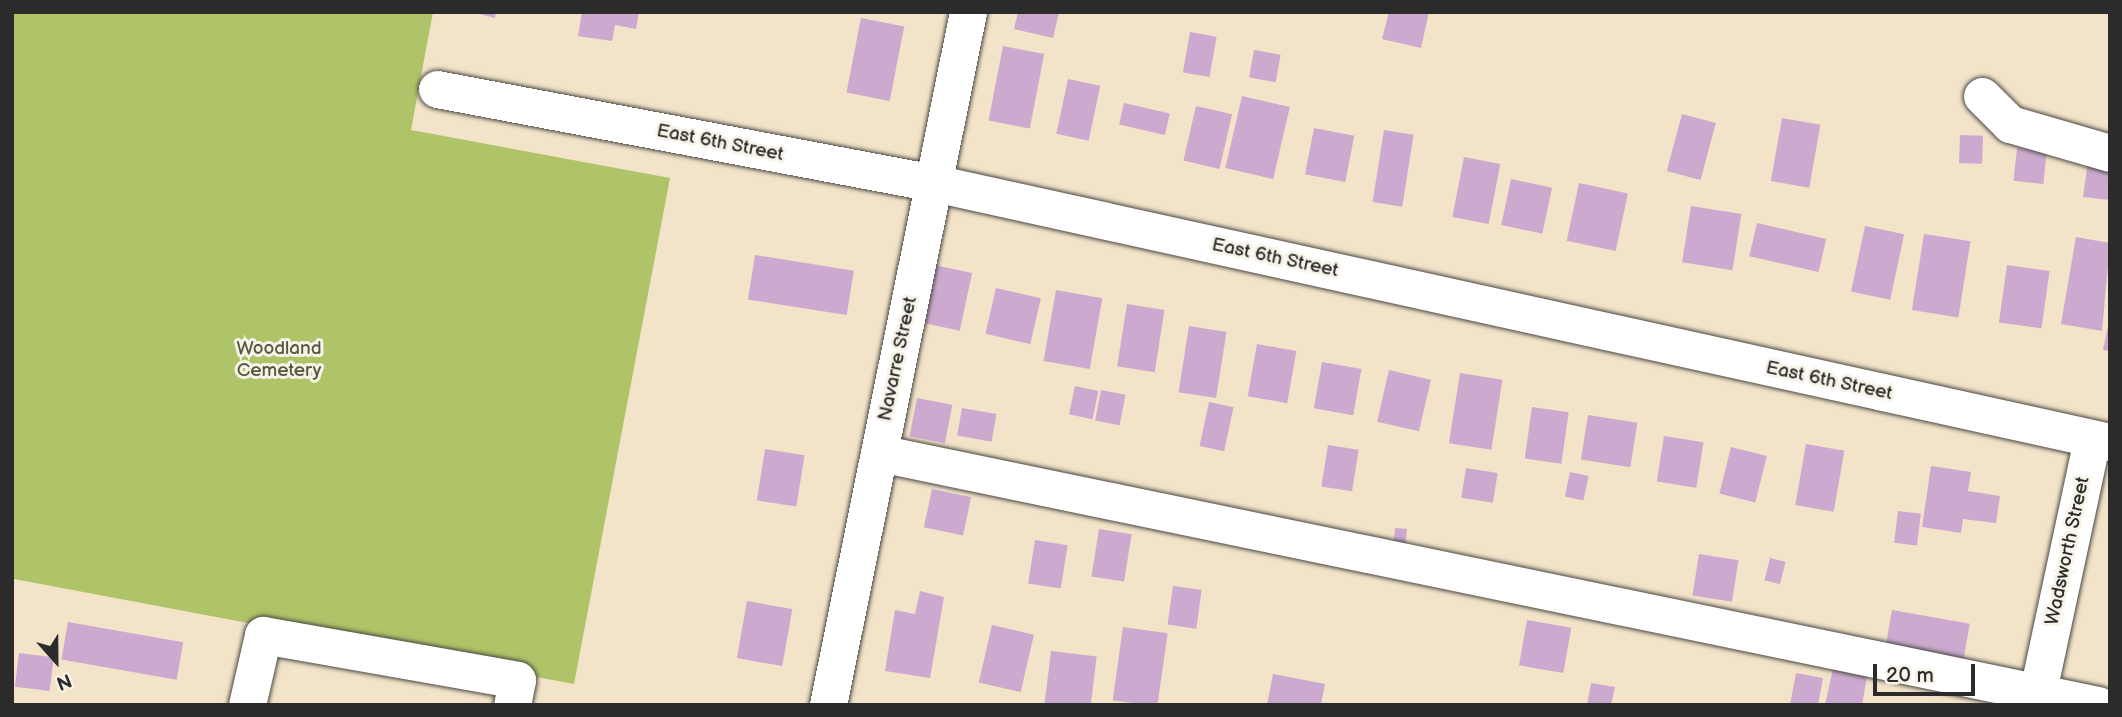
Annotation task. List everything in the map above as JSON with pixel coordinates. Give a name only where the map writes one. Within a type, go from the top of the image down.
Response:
[{"type":"street","name":"Navarre Street","points":[[828,705],[968,12]]},
{"type":"street","name":"East 6th Street","points":[[437,89],[934,183],[2101,440]]},
{"type":"street","points":[[1982,96],[2010,124],[2110,152]]},
{"type":"street","name":"Wadsworth Street","points":[[2036,698],[2101,440]]},
{"type":"street","points":[[879,453],[2036,698],[2098,705]]},
{"type":"street","points":[[247,705],[263,635],[517,680],[512,705]]},
{"type":"green space","name":"Woodland Cemetery","points":[[12,12],[433,12],[411,130],[670,178],[574,684],[14,579],[12,586]]},
{"type":"building","points":[[472,12],[496,12],[495,18]]},
{"type":"building","points":[[582,12],[639,12],[636,29],[615,25],[612,41],[578,36]]},
{"type":"building","points":[[1018,12],[1059,12],[1053,38],[1014,29]]},
{"type":"building","points":[[1389,12],[1429,12],[1421,48],[1382,39]]},
{"type":"building","points":[[861,18],[904,26],[890,101],[846,93]]},
{"type":"building","points":[[1190,32],[1217,37],[1209,77],[1183,72]]},
{"type":"building","points":[[1003,46],[1044,54],[1030,129],[988,121]]},
{"type":"building","points":[[1254,50],[1281,55],[1276,82],[1249,78]]},
{"type":"building","points":[[1068,79],[1100,86],[1089,141],[1056,134]]},
{"type":"building","points":[[1242,96],[1290,107],[1273,179],[1225,168]]},
{"type":"building","points":[[1124,103],[1170,114],[1165,135],[1119,124]]},
{"type":"building","points":[[1196,106],[1232,114],[1219,169],[1183,161]]},
{"type":"building","points":[[1682,114],[1716,123],[1701,180],[1667,171]]},
{"type":"building","points":[[1782,118],[1820,125],[1809,188],[1771,181]]},
{"type":"building","points":[[1314,128],[1354,136],[1345,182],[1305,174]]},
{"type":"building","points":[[1384,130],[1414,135],[1402,207],[1373,202]]},
{"type":"building","points":[[1960,135],[1983,136],[1982,164],[1959,163]]},
{"type":"building","points":[[2017,148],[2047,151],[2043,184],[2014,181]]},
{"type":"building","points":[[1464,157],[1500,164],[1489,224],[1452,217]]},
{"type":"building","points":[[2088,161],[2110,164],[2110,200],[2083,197]]},
{"type":"building","points":[[1511,179],[1552,188],[1542,234],[1501,225]]},
{"type":"building","points":[[1579,183],[1628,193],[1616,251],[1567,241]]},
{"type":"building","points":[[1691,206],[1741,214],[1732,270],[1682,262]]},
{"type":"building","points":[[1757,223],[1826,239],[1819,272],[1749,256]]},
{"type":"building","points":[[1865,226],[1904,234],[1890,300],[1851,292]]},
{"type":"building","points":[[1924,234],[1970,241],[1958,317],[1912,310]]},
{"type":"building","points":[[2076,237],[2110,243],[2102,331],[2061,324]]},
{"type":"building","points":[[755,255],[854,271],[847,315],[748,299]]},
{"type":"building","points":[[930,264],[972,273],[960,331],[918,322]]},
{"type":"building","points":[[2007,265],[2050,271],[2042,328],[1999,322]]},
{"type":"building","points":[[996,288],[1041,298],[1030,344],[985,334]]},
{"type":"building","points":[[1056,290],[1102,298],[1090,369],[1043,361]]},
{"type":"building","points":[[1127,304],[1165,310],[1155,372],[1117,366]]},
{"type":"building","points":[[2110,321],[2110,351],[2103,350]]},
{"type":"building","points":[[1189,326],[1227,332],[1216,398],[1179,392]]},
{"type":"building","points":[[1257,344],[1296,351],[1287,403],[1248,396]]},
{"type":"building","points":[[1322,362],[1361,369],[1353,415],[1314,408]]},
{"type":"building","points":[[1389,370],[1431,380],[1419,431],[1377,422]]},
{"type":"building","points":[[1460,373],[1502,380],[1491,450],[1449,443]]},
{"type":"building","points":[[1075,386],[1098,391],[1092,419],[1069,414]]},
{"type":"building","points":[[1101,390],[1126,395],[1120,425],[1095,420]]},
{"type":"building","points":[[917,398],[952,405],[945,443],[910,436]]},
{"type":"building","points":[[1209,402],[1233,407],[1224,451],[1200,446]]},
{"type":"building","points":[[1532,407],[1569,412],[1561,464],[1525,458]]},
{"type":"building","points":[[962,408],[996,414],[992,442],[957,436]]},
{"type":"building","points":[[1588,415],[1637,423],[1630,467],[1581,459]]},
{"type":"building","points":[[1664,436],[1704,442],[1696,488],[1657,481]]},
{"type":"building","points":[[1806,444],[1844,451],[1834,512],[1795,505]]},
{"type":"building","points":[[1328,445],[1359,450],[1352,491],[1321,486]]},
{"type":"building","points":[[1731,447],[1767,456],[1755,503],[1719,494]]},
{"type":"building","points":[[765,449],[805,455],[796,507],[757,500]]},
{"type":"building","points":[[1931,466],[1971,472],[1968,491],[2000,496],[1996,523],[1963,519],[1961,533],[1922,527]]},
{"type":"building","points":[[1466,468],[1498,473],[1493,503],[1461,498]]},
{"type":"building","points":[[1570,472],[1589,476],[1583,500],[1565,496]]},
{"type":"building","points":[[932,489],[971,497],[963,535],[924,527]]},
{"type":"building","points":[[1898,511],[1921,514],[1917,546],[1894,543]]},
{"type":"building","points":[[1395,528],[1407,529],[1406,543],[1394,542]]},
{"type":"building","points":[[1099,529],[1132,534],[1124,582],[1091,576]]},
{"type":"building","points":[[1035,540],[1068,545],[1061,589],[1028,583]]},
{"type":"building","points":[[1699,554],[1739,560],[1732,602],[1692,595]]},
{"type":"building","points":[[1770,558],[1786,562],[1780,584],[1764,580]]},
{"type":"building","points":[[1173,586],[1202,590],[1196,629],[1168,625]]},
{"type":"building","points":[[920,591],[944,597],[930,678],[885,671],[895,610],[915,614]]},
{"type":"building","points":[[747,601],[792,609],[782,666],[737,658]]},
{"type":"building","points":[[1892,610],[1970,624],[1962,666],[1885,652]]},
{"type":"building","points":[[1527,620],[1571,628],[1563,673],[1519,665]]},
{"type":"building","points":[[68,622],[183,642],[177,680],[61,659]]},
{"type":"building","points":[[992,625],[1034,635],[1021,692],[979,682]]},
{"type":"building","points":[[1123,627],[1168,633],[1157,705],[1113,700]]},
{"type":"building","points":[[1051,651],[1097,657],[1091,705],[1044,705]]},
{"type":"building","points":[[19,653],[54,657],[50,691],[15,687]]},
{"type":"building","points":[[1833,669],[1867,676],[1862,705],[1825,705]]},
{"type":"building","points":[[1796,673],[1823,678],[1818,705],[1790,705]]},
{"type":"building","points":[[1273,674],[1325,684],[1321,705],[1267,705]]},
{"type":"building","points":[[1591,683],[1615,687],[1611,705],[1587,705]]}]
